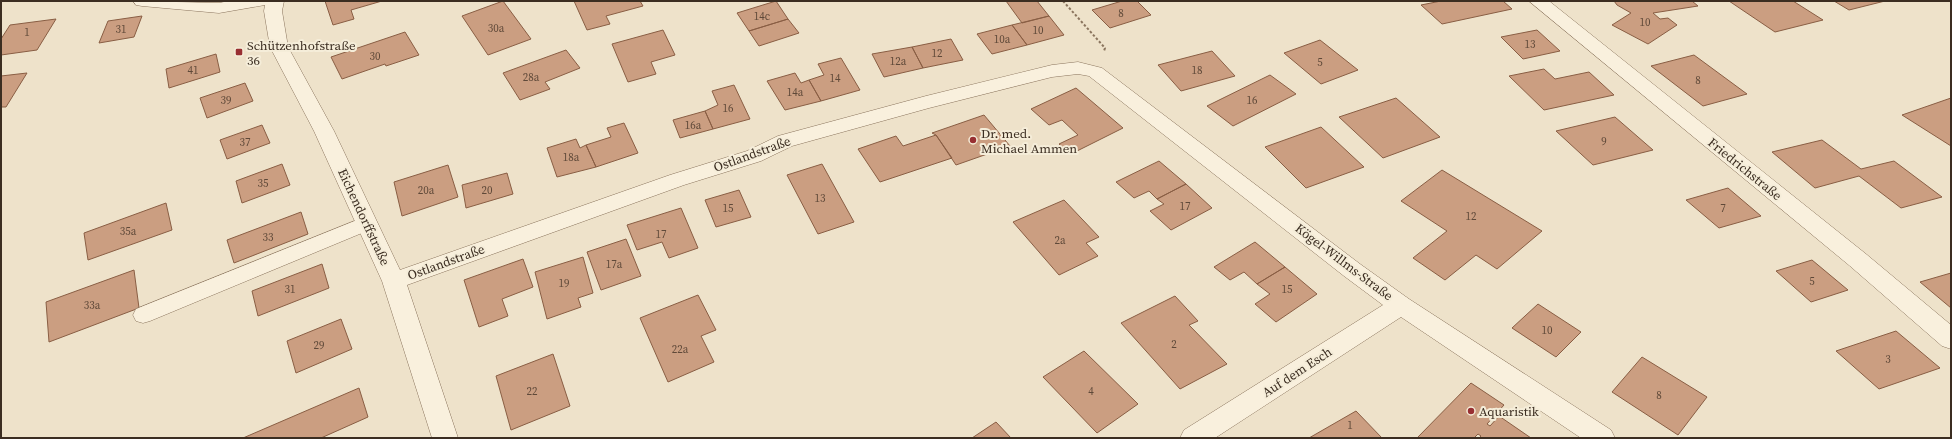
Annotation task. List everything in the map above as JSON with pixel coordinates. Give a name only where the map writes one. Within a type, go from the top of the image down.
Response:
[{"type":"street","points":[[142,1],[219,8],[260,1]]},
{"type":"street","name":"Eichendorffstraße","points":[[274,1],[279,46],[324,131],[394,281],[445,438]]},
{"type":"street","name":"Friedrichstraße","points":[[1538,1],[1858,260],[1951,339]]},
{"type":"street","name":"Ostlandstraße","points":[[394,281],[662,185],[754,156],[785,141],[926,102],[1052,71],[1078,68],[1096,72]]},
{"type":"street","name":"Kögel-Willms-Straße","points":[[1096,72],[1260,200],[1402,305],[1602,438]]},
{"type":"street","name":"Auf dem Esch","points":[[1193,438],[1402,305]]},
{"type":"lane","points":[[143,315],[367,223]]},
{"type":"path","points":[[1063,1],[1105,48],[1096,72]]},
{"type":"building","points":[[325,1],[382,1],[351,10],[354,19],[333,25]]},
{"type":"building","points":[[503,1],[531,39],[488,55],[462,16]]},
{"type":"building","points":[[574,1],[640,1],[643,6],[606,16],[610,24],[587,30]]},
{"type":"building","points":[[776,1],[788,19],[749,31],[737,13]]},
{"type":"building","points":[[1006,1],[1037,1],[1049,16],[1022,23]]},
{"type":"building","points":[[1122,1],[1137,1],[1151,15],[1110,28],[1092,10]]},
{"type":"building","points":[[1441,1],[1503,1],[1512,9],[1442,24],[1421,5]]},
{"type":"building","points":[[1614,1],[1692,1],[1698,6],[1653,13],[1660,19],[1668,18],[1677,25],[1648,44],[1612,25],[1631,13],[1617,5]]},
{"type":"building","points":[[1729,1],[1793,1],[1823,20],[1775,32]]},
{"type":"building","points":[[1834,1],[1885,1],[1849,10]]},
{"type":"building","points":[[142,16],[134,37],[99,43],[108,21]]},
{"type":"building","points":[[1049,16],[1064,35],[1027,45],[1012,25]]},
{"type":"building","points":[[56,19],[37,50],[1,55],[1,39],[10,25]]},
{"type":"building","points":[[788,19],[799,33],[759,46],[749,31]]},
{"type":"building","points":[[1012,25],[1027,45],[992,54],[977,34]]},
{"type":"building","points":[[663,30],[675,55],[651,62],[656,74],[628,82],[612,44]]},
{"type":"building","points":[[1537,30],[1560,51],[1523,59],[1501,37]]},
{"type":"building","points":[[405,32],[419,55],[386,66],[385,64],[342,79],[331,57]]},
{"type":"building","points":[[951,39],[963,60],[923,68],[912,47]]},
{"type":"building","points":[[1320,40],[1358,70],[1321,84],[1284,53]]},
{"type":"building","points":[[912,47],[923,68],[884,77],[872,54]]},
{"type":"building","points":[[566,50],[580,68],[545,82],[550,89],[520,100],[503,73]]},
{"type":"building","points":[[1212,51],[1235,76],[1181,91],[1158,65]]},
{"type":"building","points":[[216,54],[220,72],[169,88],[166,69]]},
{"type":"building","points":[[1694,55],[1747,94],[1703,106],[1651,66]]},
{"type":"building","points":[[841,58],[860,90],[821,101],[809,80],[824,75],[818,64]]},
{"type":"building","points":[[1544,69],[1555,79],[1589,72],[1614,95],[1544,110],[1509,76]]},
{"type":"building","points":[[27,73],[6,107],[1,107],[1,76]]},
{"type":"building","points":[[795,73],[801,83],[809,80],[821,101],[785,110],[767,81]]},
{"type":"building","points":[[1270,75],[1296,94],[1233,126],[1207,106]]},
{"type":"building","points":[[245,83],[253,101],[207,118],[200,98]]},
{"type":"building","points":[[734,85],[750,119],[713,129],[705,111],[718,105],[712,91]]},
{"type":"building","points":[[1076,88],[1123,128],[1071,154],[1059,144],[1078,135],[1062,120],[1049,125],[1031,109]]},
{"type":"building","points":[[1396,98],[1440,137],[1383,158],[1339,117]]},
{"type":"building","points":[[1951,98],[1951,146],[1902,115]]},
{"type":"building","points":[[705,111],[713,129],[680,138],[673,120]]},
{"type":"building","name":"Dr. med. Michael Ammen","points":[[984,115],[1010,146],[956,165],[936,135],[932,133]]},
{"type":"building","points":[[1615,117],[1653,150],[1593,165],[1556,131]]},
{"type":"building","points":[[624,123],[638,153],[596,167],[586,145],[611,137],[607,128]]},
{"type":"building","points":[[262,125],[270,143],[227,159],[220,140]]},
{"type":"building","points":[[1321,127],[1364,167],[1306,188],[1265,147]]},
{"type":"building","points":[[936,135],[952,158],[880,182],[858,149],[896,136],[903,146]]},
{"type":"building","points":[[576,139],[580,148],[586,145],[596,167],[557,177],[547,148]]},
{"type":"building","points":[[1822,140],[1861,169],[1894,161],[1942,197],[1901,208],[1859,176],[1815,188],[1772,152]]},
{"type":"building","points":[[1159,161],[1186,184],[1157,199],[1149,191],[1134,198],[1116,182]]},
{"type":"building","points":[[282,164],[290,185],[242,203],[236,181]]},
{"type":"building","points":[[822,164],[854,222],[818,234],[787,175]]},
{"type":"building","points":[[448,165],[458,197],[402,216],[394,182]]},
{"type":"building","points":[[1442,170],[1542,231],[1497,269],[1476,255],[1445,280],[1413,258],[1447,231],[1401,201]]},
{"type":"building","points":[[507,173],[513,194],[466,208],[462,185]]},
{"type":"building","points":[[1186,184],[1212,208],[1171,230],[1150,211],[1164,204],[1157,199]]},
{"type":"building","points":[[1728,188],[1761,216],[1719,228],[1686,200]]},
{"type":"building","points":[[739,190],[751,217],[716,227],[705,200]]},
{"type":"building","points":[[1064,200],[1099,237],[1086,243],[1098,256],[1059,275],[1013,222]]},
{"type":"building","points":[[166,203],[172,230],[88,260],[84,233]]},
{"type":"building","points":[[681,208],[698,248],[669,258],[662,242],[637,250],[627,225]]},
{"type":"building","points":[[301,212],[308,234],[234,263],[227,240]]},
{"type":"building","points":[[626,239],[641,276],[601,290],[587,252]]},
{"type":"building","points":[[1255,242],[1285,267],[1257,284],[1244,272],[1230,280],[1214,267]]},
{"type":"building","points":[[583,257],[593,293],[578,298],[581,307],[547,319],[535,272]]},
{"type":"building","points":[[523,259],[533,287],[502,299],[508,316],[479,327],[464,280]]},
{"type":"building","points":[[1812,260],[1848,290],[1811,302],[1776,271]]},
{"type":"building","points":[[322,264],[329,288],[258,316],[252,291]]},
{"type":"building","points":[[1285,267],[1317,294],[1276,322],[1255,304],[1270,294],[1257,284]]},
{"type":"building","points":[[134,270],[139,308],[49,342],[46,302]]},
{"type":"building","points":[[1951,273],[1951,308],[1920,282]]},
{"type":"building","points":[[698,295],[716,330],[701,336],[714,362],[668,382],[640,318]]},
{"type":"building","points":[[1175,296],[1198,321],[1189,325],[1227,364],[1180,389],[1121,323]]},
{"type":"building","points":[[1538,304],[1581,332],[1556,357],[1512,328]]},
{"type":"building","points":[[341,319],[352,349],[296,373],[287,341]]},
{"type":"building","points":[[1896,331],[1940,368],[1879,389],[1836,351]]},
{"type":"building","points":[[1084,351],[1138,404],[1097,433],[1043,377]]},
{"type":"building","points":[[553,354],[570,406],[511,430],[496,376]]},
{"type":"building","points":[[1642,357],[1707,397],[1678,435],[1612,392]]},
{"type":"building","name":"Aquaristik","points":[[1471,383],[1504,405],[1487,424],[1490,426],[1499,416],[1531,438],[1479,438],[1481,436],[1478,434],[1474,438],[1417,438]]},
{"type":"building","points":[[359,388],[368,417],[321,438],[243,438]]},
{"type":"building","points":[[1356,411],[1382,438],[1309,438]]},
{"type":"building","points":[[996,422],[1011,438],[972,438]]},
{"type":"place","name":"Schützenhofstraße 36","points":[[239,52]]},
{"type":"place","name":"Dr. med. Michael Ammen","points":[[973,140]]},
{"type":"place","name":"Aquaristik","points":[[1471,411]]}]
